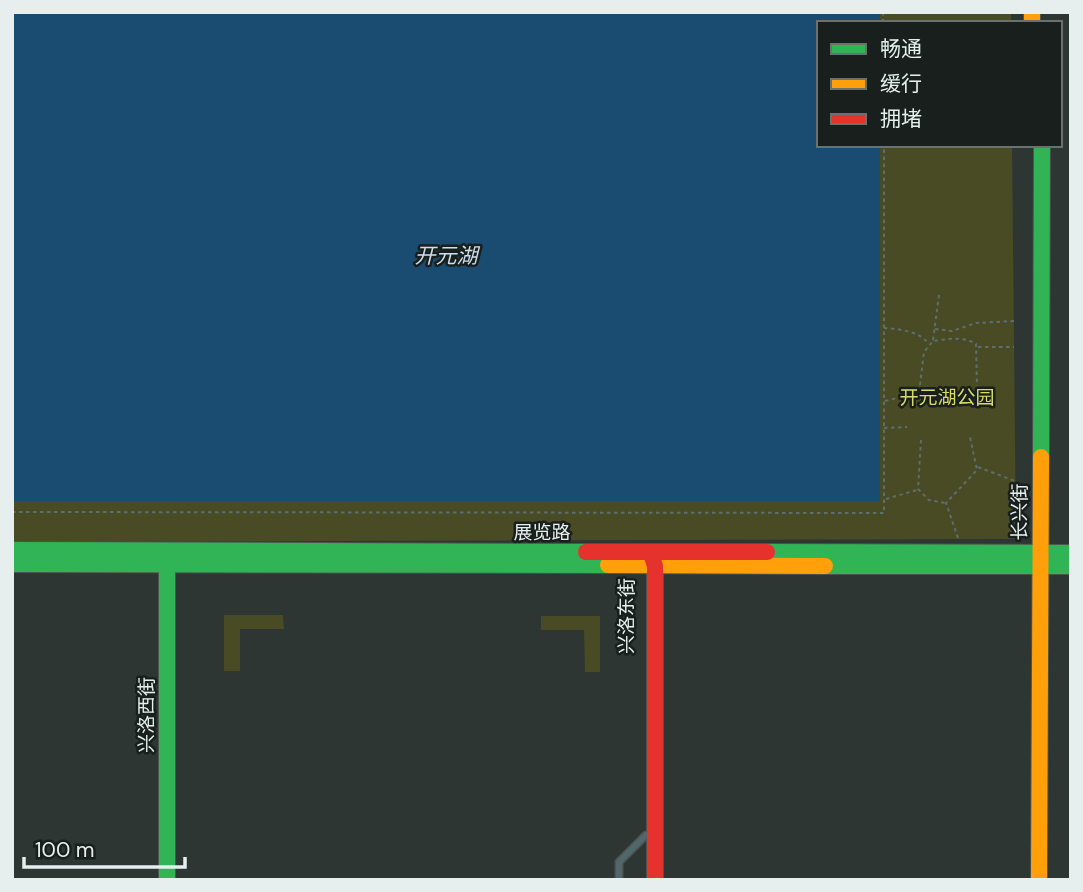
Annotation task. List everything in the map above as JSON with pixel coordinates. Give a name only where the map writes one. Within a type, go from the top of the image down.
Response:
[{"type":"street","name":"长兴街","points":[[1032,147],[1039,880]]},
{"type":"street","name":"长兴街","points":[[1029,880],[1042,147]]},
{"type":"street","name":"展览路","points":[[12,550],[171,558],[651,562],[1035,560],[1071,566]]},
{"type":"street","name":"展览路","points":[[1035,560],[1071,553]]},
{"type":"street","name":"展览路","points":[[12,564],[171,558]]},
{"type":"street","name":"兴洛西街","points":[[167,880],[171,558]]},
{"type":"street","name":"兴洛西街","points":[[171,558],[176,880]]},
{"type":"street","name":"兴洛东街","points":[[646,880],[651,562]]},
{"type":"street","name":"兴洛东街","points":[[651,562],[655,880]]},
{"type":"lane","points":[[619,880],[619,862],[646,835]]},
{"type":"path","points":[[12,512],[884,513],[884,147]]},
{"type":"path","points":[[919,384],[925,352],[933,341],[939,295]]},
{"type":"path","points":[[935,329],[952,331],[976,323],[1014,321]]},
{"type":"path","points":[[884,328],[908,332],[925,339],[930,345]]},
{"type":"path","points":[[933,341],[969,340],[977,347],[1014,347]]},
{"type":"path","points":[[977,347],[977,386]]},
{"type":"path","points":[[884,401],[901,397]]},
{"type":"path","points":[[884,428],[907,427]]},
{"type":"path","points":[[946,503],[973,476],[977,467],[971,437]]},
{"type":"path","points":[[918,489],[921,439]]},
{"type":"path","points":[[977,467],[1015,481]]},
{"type":"path","points":[[884,500],[918,489]]},
{"type":"path","points":[[918,489],[929,499],[946,503]]},
{"type":"path","points":[[946,503],[958,539]]},
{"type":"green space","points":[[880,12],[1011,12],[1011,21],[880,21]]},
{"type":"green space","name":"开元湖公园","points":[[880,147],[1012,147],[1016,539],[12,542],[12,501],[879,501]]},
{"type":"green space","points":[[224,615],[283,615],[284,629],[240,629],[240,671],[224,671]]},
{"type":"green space","points":[[541,616],[600,616],[600,672],[585,672],[584,630],[541,630]]},
{"type":"water","name":"开元湖","points":[[12,12],[880,12],[880,21],[817,21],[817,147],[880,147],[880,501],[12,501]]},
{"type":"traffic: fast","points":[[1041,457],[1042,147]]},
{"type":"traffic: fast","points":[[12,550],[586,552]]},
{"type":"traffic: fast","points":[[767,552],[1071,553]]},
{"type":"traffic: fast","points":[[167,555],[167,880]]},
{"type":"traffic: fast","points":[[12,564],[608,565]]},
{"type":"traffic: fast","points":[[825,566],[1071,566]]},
{"type":"traffic: slow","points":[[1032,12],[1032,21]]},
{"type":"traffic: slow","points":[[1039,880],[1041,457]]},
{"type":"traffic: slow","points":[[608,565],[825,566]]},
{"type":"traffic: jam","points":[[586,552],[767,552]]},
{"type":"traffic: jam","points":[[652,557],[655,566],[655,880]]}]
